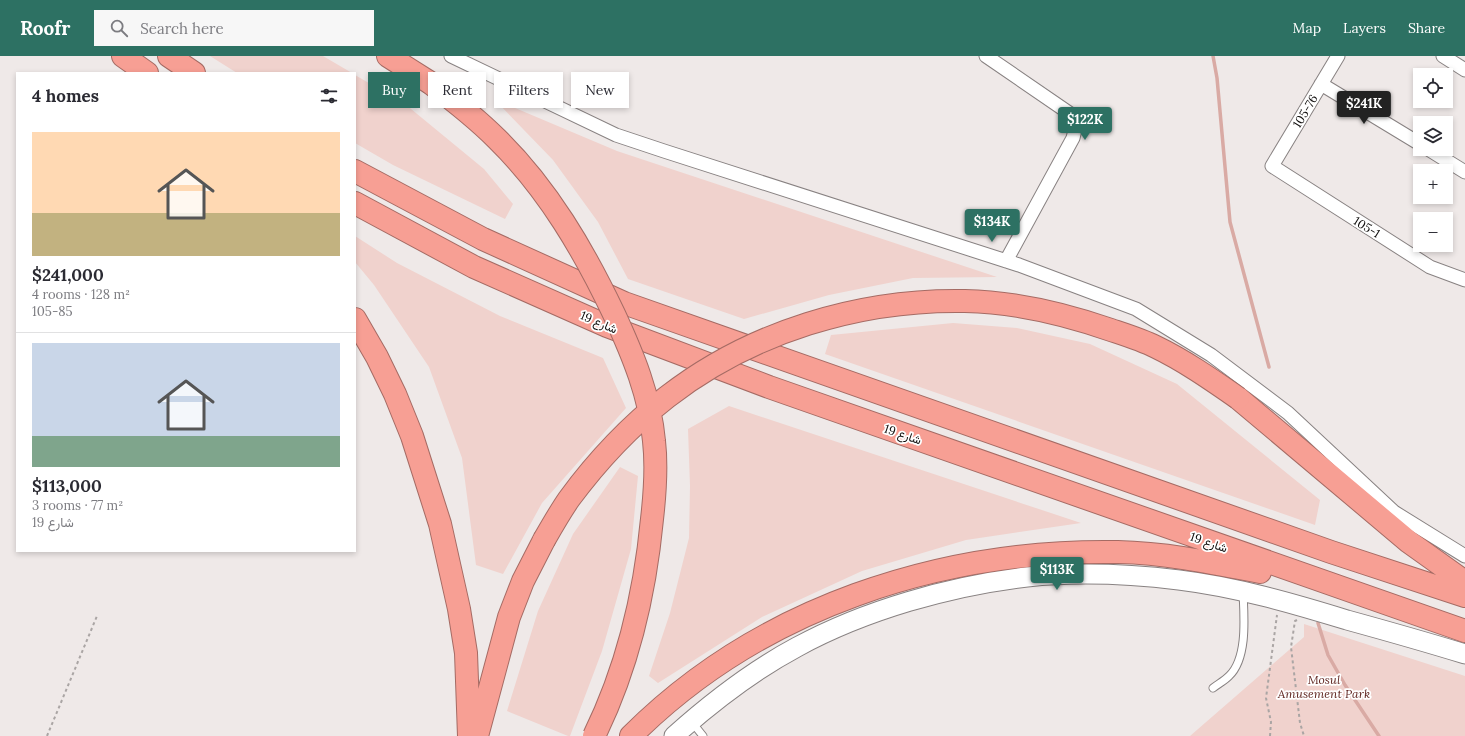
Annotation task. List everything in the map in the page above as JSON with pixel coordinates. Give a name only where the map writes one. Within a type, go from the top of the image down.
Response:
[{"type":"highway","points":[[123,56],[146,72]]},
{"type":"highway","points":[[169,56],[193,72]]},
{"type":"highway","points":[[388,56],[429,82],[465,110],[498,140],[528,173],[578,244],[597,279],[638,368],[647,397],[654,441],[655,486],[647,555],[634,622],[623,665],[608,708],[594,736]]},
{"type":"highway","points":[[356,172],[483,239],[624,303],[1331,552],[1465,596]]},
{"type":"highway","name":"شارع 19","points":[[356,204],[474,267],[607,326],[769,387],[1465,631]]},
{"type":"highway","points":[[477,736],[509,617],[523,581],[544,540],[568,500],[595,466],[628,432],[666,398],[692,379],[730,356],[766,338],[806,324],[886,306],[965,301],[996,303],[1064,315],[1135,338],[1156,347],[1187,364],[1238,398],[1409,542],[1465,582]]},
{"type":"highway","points":[[356,322],[376,356],[395,394],[412,436],[440,524],[460,609],[466,654],[469,736]]},
{"type":"highway","points":[[631,736],[672,698],[744,648],[783,626],[825,606],[866,591],[909,577],[957,566],[1035,555],[1120,552],[1209,562],[1352,592]]},
{"type":"main road","points":[[674,736],[722,695],[758,670],[798,647],[838,628],[928,596],[972,586],[1027,577],[1080,575],[1130,576],[1180,580],[1279,600],[1465,654]]},
{"type":"street","points":[[451,56],[616,135],[1006,261],[1136,309],[1211,355],[1288,413],[1394,512],[1465,556]]},
{"type":"street","points":[[986,56],[1072,115],[1076,126],[1073,138],[1006,261]]},
{"type":"street","name":"105-76","points":[[1272,166],[1338,56]]},
{"type":"street","points":[[1443,56],[1465,70]]},
{"type":"street","points":[[1321,84],[1413,140]]},
{"type":"street","points":[[1439,156],[1465,172]]},
{"type":"street","name":"105-1","points":[[1272,166],[1430,267],[1465,280]]},
{"type":"lane","points":[[1213,688],[1229,676],[1239,661],[1244,626],[1243,592]]},
{"type":"lane","points":[[691,720],[703,736]]},
{"type":"path","points":[[1270,736],[1271,722],[1266,698],[1279,600]]},
{"type":"path","points":[[1304,736],[1300,723],[1291,647],[1295,621],[1310,609]]},
{"type":"path","points":[[47,736],[97,616]]},
{"type":"green space","points":[[210,56],[323,56],[350,72],[235,72]]},
{"type":"green space","points":[[356,76],[368,83],[368,108],[410,108],[484,169],[513,204],[505,219],[393,165],[356,144]]},
{"type":"green space","points":[[503,108],[515,108],[617,151],[997,277],[913,278],[829,295],[744,319],[628,279],[598,222],[553,160]]},
{"type":"green space","points":[[356,237],[397,263],[500,316],[603,358],[626,408],[542,503],[503,574],[476,565],[462,458],[429,367],[374,285],[356,263]]},
{"type":"green space","points":[[953,323],[1017,328],[1090,344],[1177,384],[1320,500],[1315,525],[825,354],[831,335]]},
{"type":"green space","points":[[729,406],[1081,523],[966,540],[862,571],[762,617],[658,683],[649,676],[670,613],[689,538],[690,486],[688,429]]},
{"type":"green space","points":[[620,467],[638,476],[631,549],[602,651],[570,736],[568,736],[507,711],[538,611],[573,534]]},
{"type":"green space","name":"Mosul Amusement Park","points":[[1304,624],[1465,676],[1465,736],[1190,736],[1304,637]]},
{"type":"waterway","points":[[1213,56],[1217,78],[1230,222],[1269,367]]},
{"type":"waterway","points":[[1318,623],[1328,655],[1345,685],[1379,736]]}]
